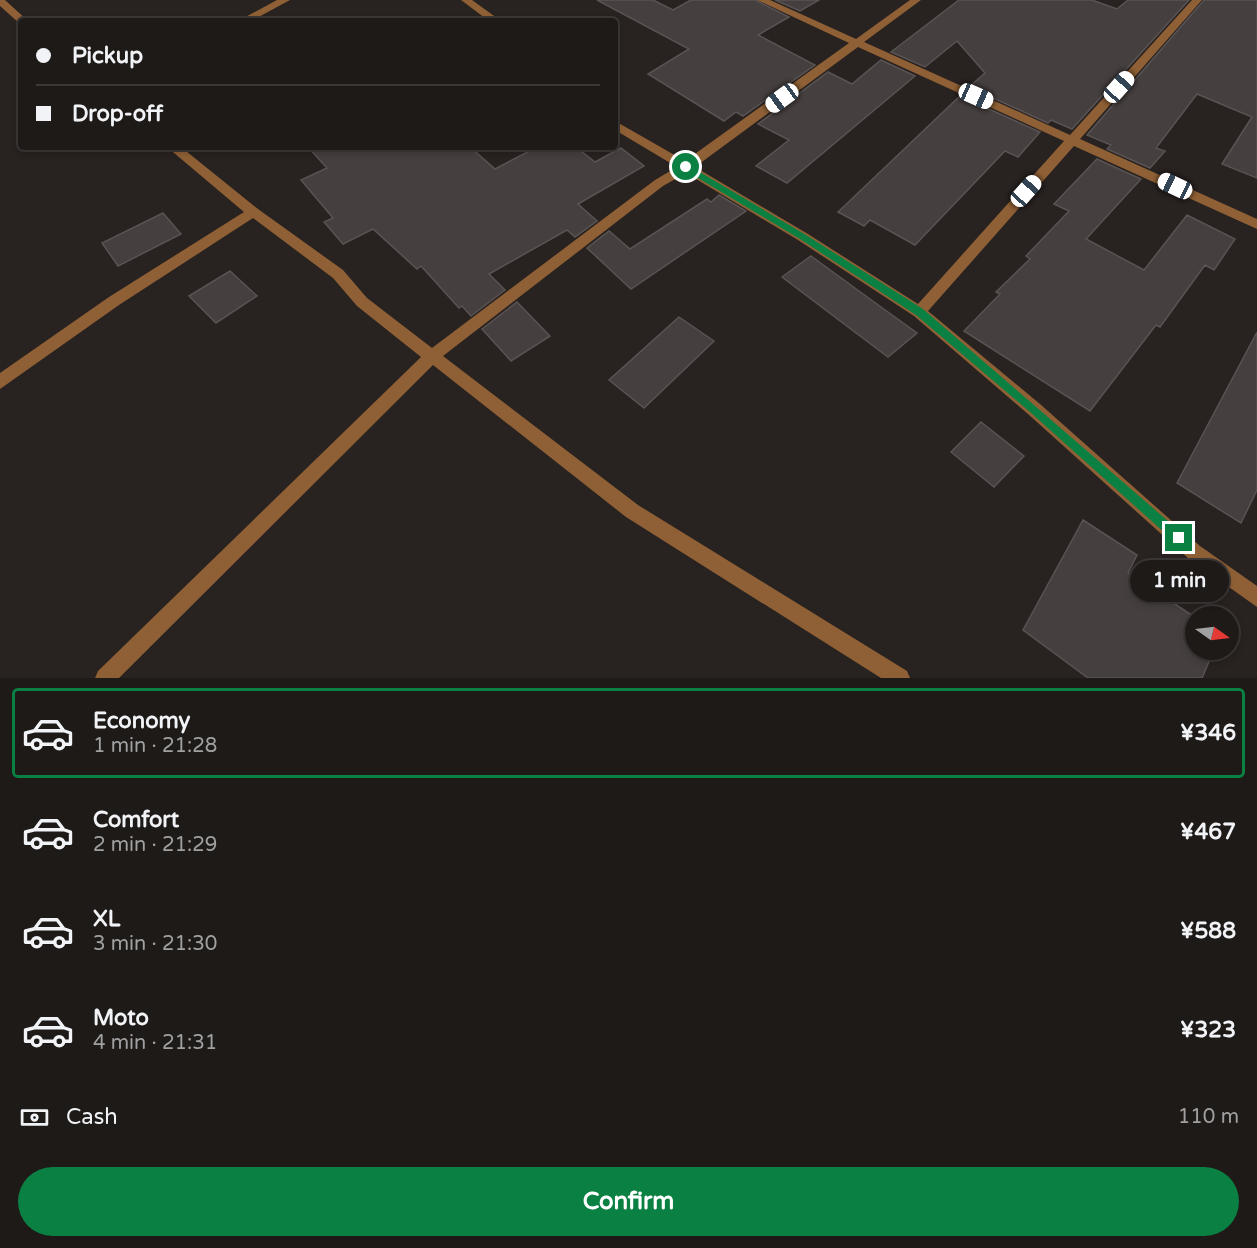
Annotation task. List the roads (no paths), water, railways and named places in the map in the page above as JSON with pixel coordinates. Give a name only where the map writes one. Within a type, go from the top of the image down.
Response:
[{"type":"street","points":[[2,3],[17,0]]},
{"type":"street","points":[[249,18],[285,0]]},
{"type":"street","points":[[466,0],[492,18]]},
{"type":"street","points":[[762,0],[1257,224]]},
{"type":"street","points":[[105,678],[432,356],[659,183],[686,167],[916,0]]},
{"type":"street","points":[[919,312],[1197,0]]},
{"type":"street","points":[[2,3],[20,18]]},
{"type":"street","points":[[618,127],[803,237],[919,312],[1034,409],[1194,552],[1257,597]]},
{"type":"street","points":[[177,150],[253,212],[338,274],[362,302],[632,511],[900,678]]},
{"type":"street","points":[[0,382],[114,300],[253,212]]}]
